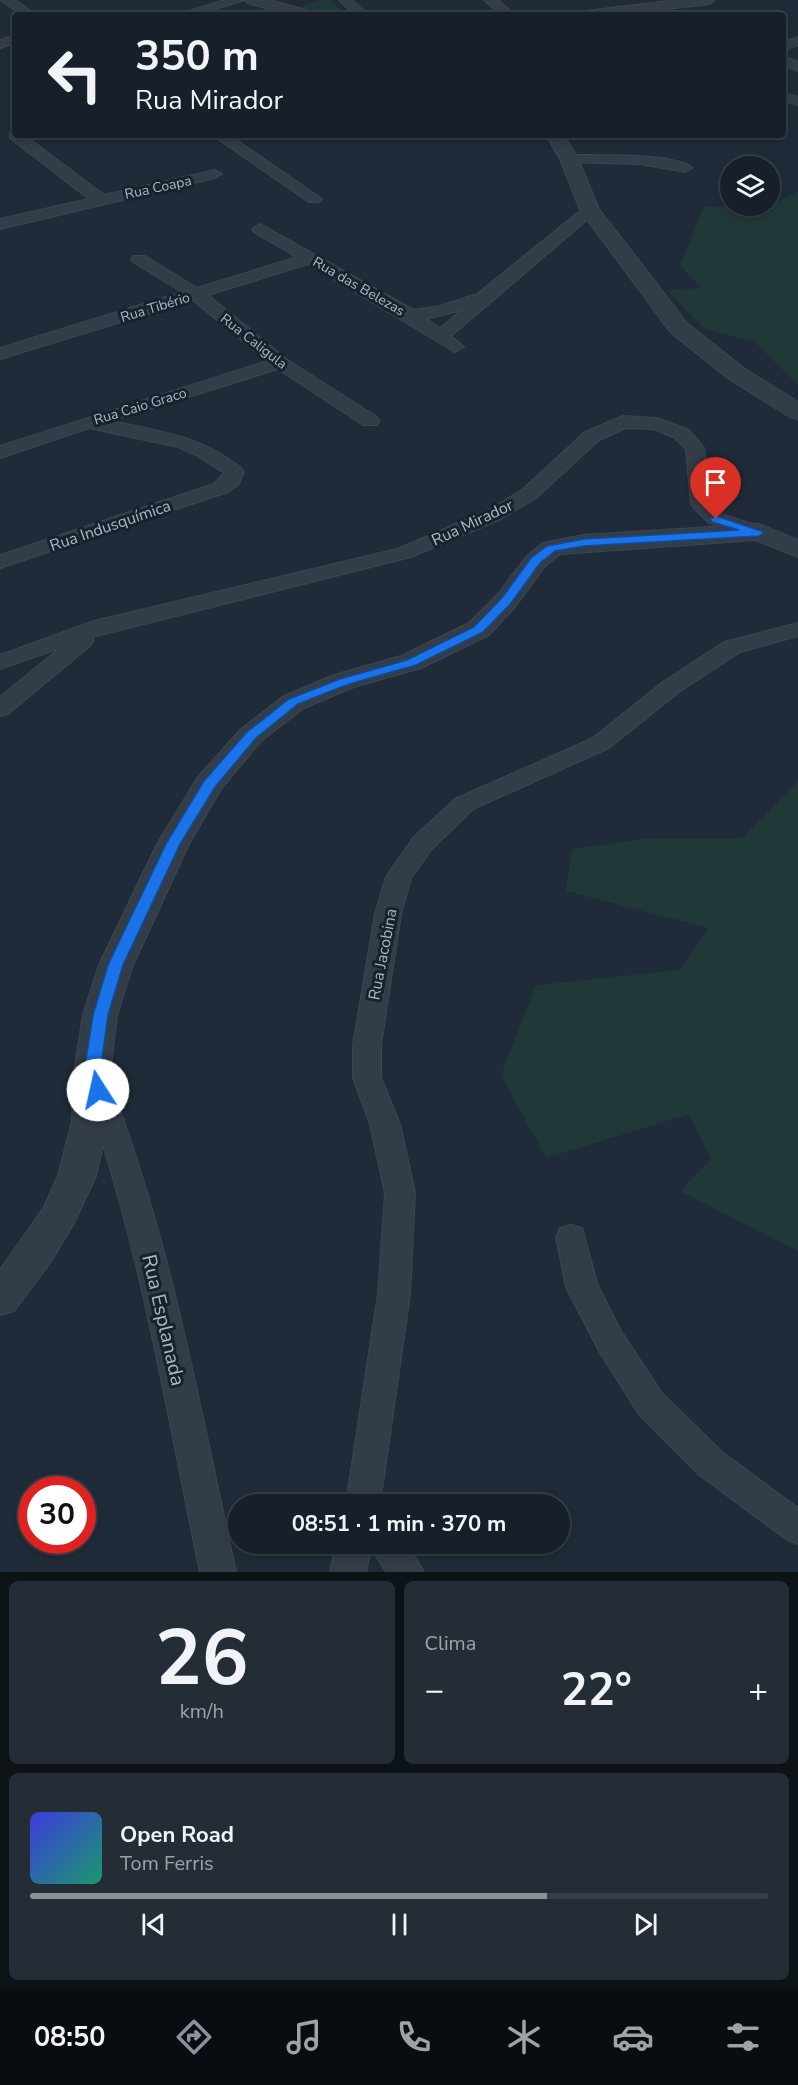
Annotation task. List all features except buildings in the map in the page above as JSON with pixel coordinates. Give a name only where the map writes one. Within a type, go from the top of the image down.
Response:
[{"type":"street","points":[[7,0],[25,12]]},
{"type":"street","points":[[193,12],[239,0]]},
{"type":"street","points":[[254,0],[296,12]]},
{"type":"street","points":[[345,0],[359,12]]},
{"type":"street","points":[[490,0],[505,12]]},
{"type":"street","points":[[599,12],[636,4],[709,0]]},
{"type":"street","points":[[0,123],[12,133]]},
{"type":"street","points":[[19,138],[100,200]]},
{"type":"street","points":[[223,138],[314,199]]},
{"type":"street","points":[[557,138],[569,159],[590,210],[679,328],[737,374],[794,412]]},
{"type":"street","points":[[569,159],[640,160],[686,168]]},
{"type":"street","name":"Rua Coapa","points":[[0,224],[215,174]]},
{"type":"street","points":[[441,336],[484,297],[590,210]]},
{"type":"street","name":"Rua das Belezas","points":[[260,229],[411,316],[455,347]]},
{"type":"street","name":"Rua Tibério","points":[[0,354],[310,258]]},
{"type":"street","name":"Rua Caligula","points":[[139,259],[196,294],[280,363],[370,421]]},
{"type":"street","points":[[411,316],[443,311],[484,297]]},
{"type":"street","name":"Rua Caio Graco","points":[[0,452],[88,422],[280,363]]},
{"type":"street","name":"Rua Indusquímica","points":[[0,562],[221,488],[231,481],[234,472],[208,453],[191,446],[88,422]]},
{"type":"street","name":"Rua Mirador","points":[[0,662],[102,626],[201,600],[326,574],[404,553],[494,515],[529,494],[592,436],[623,422],[657,424],[682,434],[695,448],[701,504],[716,519],[759,532]]},
{"type":"street","points":[[0,1299],[36,1252],[60,1214],[76,1176],[90,1121],[92,1073],[100,1015],[116,965],[173,844],[209,784],[251,735],[294,702],[344,681],[411,662],[479,629],[506,601],[536,561],[552,548],[584,543],[759,532],[798,549]]},
{"type":"street","points":[[0,709],[102,626]]},
{"type":"street","name":"Rua Jacobina","points":[[364,1494],[394,1294],[400,1193],[385,1124],[368,1078],[367,1045],[388,914],[399,877],[422,844],[464,804],[602,743],[671,687],[732,647],[798,629]]},
{"type":"street","name":"Rua Esplanada","points":[[92,1073],[118,1142],[150,1255],[218,1572]]},
{"type":"street","points":[[571,1237],[582,1287],[610,1341],[650,1403],[710,1463],[798,1528]]},
{"type":"street","points":[[348,1572],[352,1554]]},
{"type":"street","points":[[394,1554],[406,1572]]},
{"type":"green space","points":[[321,0],[329,0],[345,12],[310,12],[296,8]]},
{"type":"green space","points":[[798,191],[798,385],[755,342],[704,329],[667,290],[701,288],[680,265],[704,207],[720,207],[720,216],[780,216],[780,201]]},
{"type":"green space","points":[[798,781],[798,1251],[680,1191],[711,1160],[689,1114],[546,1158],[501,1075],[536,985],[680,970],[709,928],[566,891],[572,849],[653,838],[742,838]]},
{"type":"route","points":[[98,1090],[92,1073],[100,1015],[116,965],[173,844],[209,784],[251,735],[294,702],[344,681],[411,662],[452,645],[479,629],[506,601],[536,561],[552,548],[584,543],[759,532],[716,519]]}]
